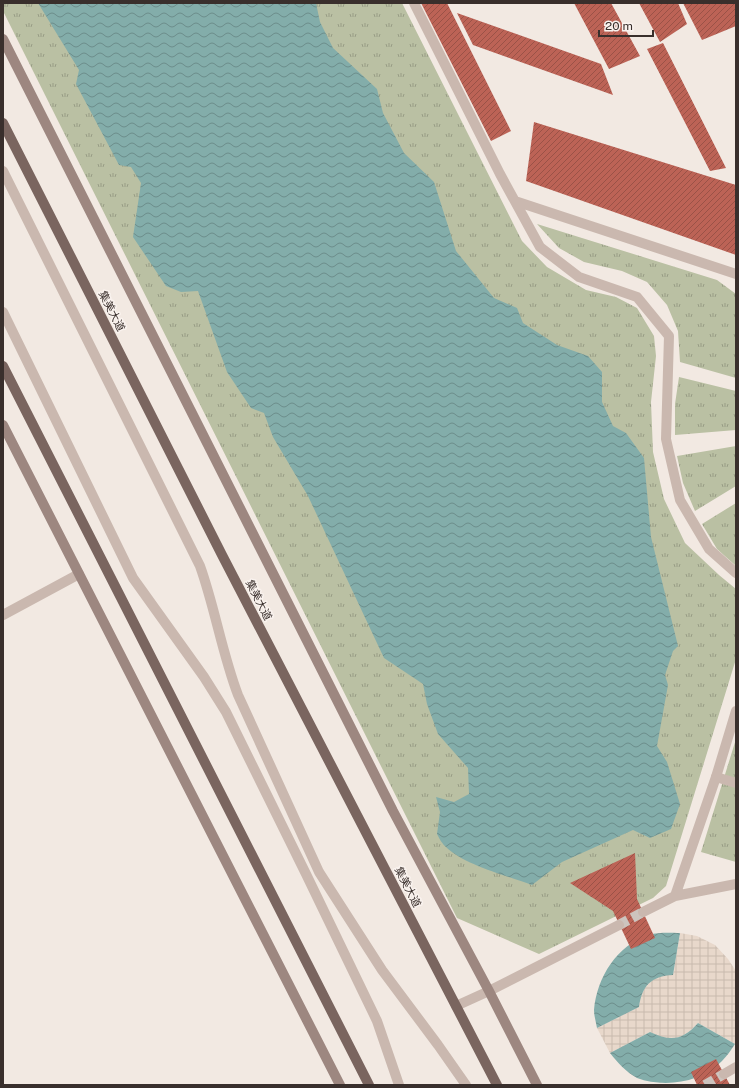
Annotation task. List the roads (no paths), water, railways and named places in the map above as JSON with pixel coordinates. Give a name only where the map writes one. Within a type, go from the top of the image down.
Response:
[{"type":"main road","points":[[3,39],[393,811],[489,991],[537,1085]]},
{"type":"main road","name":"集美大道","points":[[3,123],[222,555],[497,1085]]},
{"type":"main road","points":[[3,366],[369,1085]]},
{"type":"main road","points":[[3,425],[340,1085]]},
{"type":"street","points":[[414,3],[540,247],[579,277],[637,297],[669,336],[666,439],[680,500],[709,549],[736,573]]},
{"type":"street","points":[[3,171],[200,566],[208,590],[229,670],[238,695],[319,872],[382,970],[466,1085]]},
{"type":"street","points":[[515,201],[736,274]]},
{"type":"street","points":[[3,312],[133,578],[204,677],[226,712],[377,1021],[399,1085]]},
{"type":"street","points":[[3,615],[79,574]]},
{"type":"street","points":[[675,896],[716,777],[736,711]]},
{"type":"street","points":[[716,777],[736,783]]},
{"type":"street","points":[[643,912],[675,896],[736,884]]},
{"type":"street","points":[[456,1006],[489,991],[619,924]]},
{"type":"street","points":[[724,1074],[736,1067]]},
{"type":"water","points":[[38,3],[316,3],[320,22],[333,48],[377,89],[383,113],[404,153],[434,182],[456,251],[494,298],[517,308],[523,323],[557,345],[588,356],[602,372],[602,402],[613,426],[626,433],[644,458],[651,537],[678,646],[673,651],[665,675],[668,685],[657,746],[667,762],[680,804],[671,829],[650,838],[633,830],[562,862],[532,885],[475,865],[454,853],[442,843],[437,834],[440,812],[436,797],[454,802],[469,794],[468,768],[438,734],[427,704],[423,684],[384,658],[308,496],[273,437],[264,413],[251,408],[227,372],[198,291],[181,292],[166,286],[133,237],[141,183],[131,167],[119,165],[76,84],[79,70]]},
{"type":"water","points":[[660,933],[680,933],[673,975],[659,977],[653,980],[642,993],[639,1007],[597,1028],[594,1010],[599,986],[604,974],[618,954],[627,946],[649,935]]},
{"type":"water","points":[[698,1023],[735,1044],[724,1059],[704,1074],[693,1079],[682,1082],[659,1083],[637,1078],[622,1067],[610,1053],[650,1032],[670,1038],[682,1036]]},
{"type":"tunnel","points":[[619,925],[643,912]]},
{"type":"tunnel","points":[[705,1085],[724,1074]]}]
